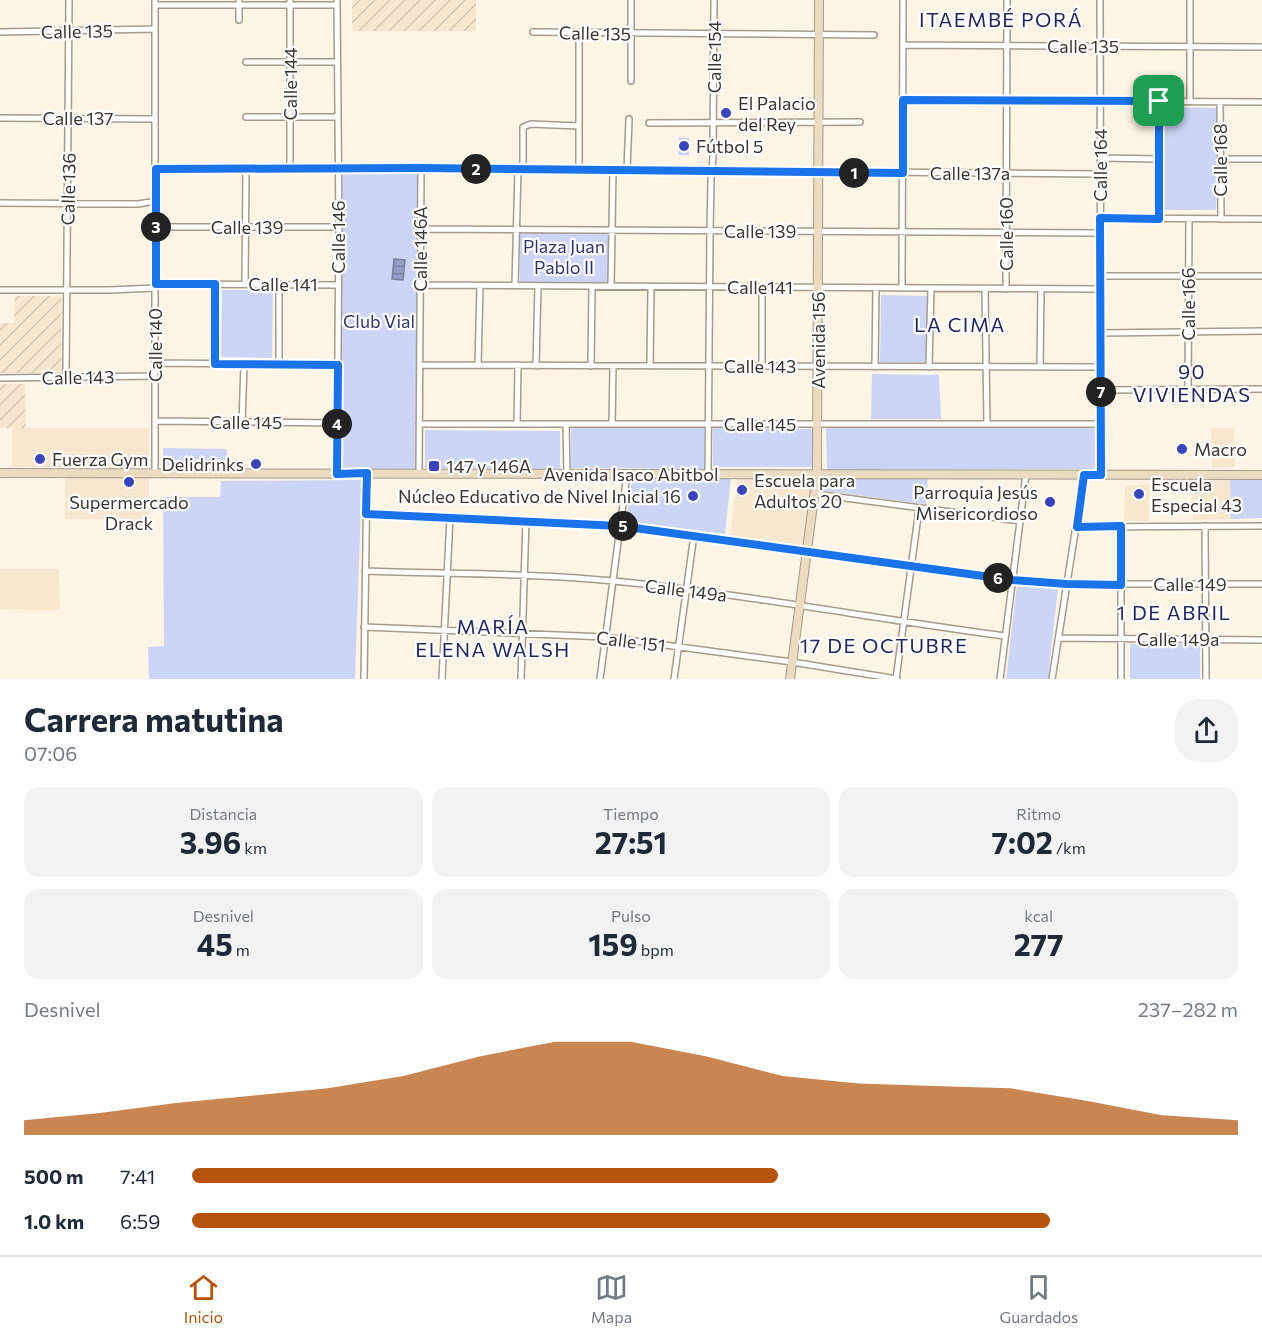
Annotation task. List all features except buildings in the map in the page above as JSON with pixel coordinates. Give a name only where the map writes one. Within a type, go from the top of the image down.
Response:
[{"type":"main road","name":"Avenida 156","points":[[790,679],[817,474],[819,0]]},
{"type":"main road","name":"Avenida Isaco Abitbol","points":[[0,473],[1262,475]]},
{"type":"street","name":"Calle 136","points":[[66,377],[69,0]]},
{"type":"street","points":[[630,81],[631,0]]},
{"type":"street","name":"Calle 154","points":[[708,474],[714,0]]},
{"type":"street","points":[[902,288],[903,0]]},
{"type":"street","name":"Calle 160","points":[[1006,289],[1007,0]]},
{"type":"street","name":"Calle 164","points":[[1100,0],[1101,475]]},
{"type":"street","points":[[1190,0],[1190,101]]},
{"type":"street","points":[[155,2],[337,2]]},
{"type":"street","name":"Calle 140","points":[[155,2],[155,473]]},
{"type":"street","points":[[239,2],[239,20]]},
{"type":"street","name":"Calle 144","points":[[290,2],[290,168]]},
{"type":"street","name":"Calle 146","points":[[337,2],[339,227],[337,474]]},
{"type":"street","name":"Calle 135","points":[[0,32],[155,29]]},
{"type":"street","name":"Calle 135","points":[[533,32],[874,35]]},
{"type":"street","points":[[579,33],[579,169]]},
{"type":"street","name":"Calle 135","points":[[903,45],[1262,47]]},
{"type":"street","points":[[246,62],[337,62]]},
{"type":"street","points":[[903,100],[1262,102]]},
{"type":"street","points":[[1159,101],[1159,219]]},
{"type":"street","name":"Calle 168","points":[[1220,102],[1221,219]]},
{"type":"street","points":[[246,117],[337,117]]},
{"type":"street","name":"Calle 137","points":[[0,118],[155,119]]},
{"type":"street","points":[[627,170],[629,119]]},
{"type":"street","points":[[649,123],[860,122]]},
{"type":"street","points":[[515,286],[524,127],[531,124],[579,126]]},
{"type":"street","points":[[1100,158],[1159,159]]},
{"type":"street","points":[[1220,159],[1262,159]]},
{"type":"street","points":[[245,284],[246,168]]},
{"type":"street","name":"Calle 146A","points":[[418,473],[421,168]]},
{"type":"street","name":"Calle 137a","points":[[156,169],[613,169],[712,172],[1100,174]]},
{"type":"street","points":[[611,286],[613,169]]},
{"type":"street","points":[[0,202],[138,204],[156,201]]},
{"type":"street","points":[[1100,218],[1262,219]]},
{"type":"street","name":"Calle 166","points":[[1188,388],[1189,219]]},
{"type":"street","name":"Calle 139","points":[[156,227],[339,227]]},
{"type":"street","name":"Calle 139","points":[[420,229],[1099,233]]},
{"type":"street","points":[[1099,276],[1262,276]]},
{"type":"street","points":[[215,284],[215,364]]},
{"type":"street","name":"Calle 141","points":[[0,290],[67,291],[215,284],[338,285]]},
{"type":"street","points":[[279,284],[279,366]]},
{"type":"street","name":"Calle141","points":[[420,285],[1100,289]]},
{"type":"street","points":[[478,365],[480,286]]},
{"type":"street","points":[[536,366],[538,286]]},
{"type":"street","points":[[591,366],[592,286]]},
{"type":"street","points":[[650,366],[651,287]]},
{"type":"street","points":[[762,287],[762,366]]},
{"type":"street","points":[[875,367],[876,288]]},
{"type":"street","points":[[929,367],[931,288]]},
{"type":"street","name":"Calle 160","points":[[985,289],[987,424]]},
{"type":"street","points":[[1040,367],[1041,289]]},
{"type":"street","points":[[1101,333],[1262,331]]},
{"type":"street","points":[[155,363],[338,365]]},
{"type":"street","points":[[242,423],[244,365]]},
{"type":"street","name":"Calle 143","points":[[420,365],[1101,367]]},
{"type":"street","points":[[516,424],[518,366]]},
{"type":"street","points":[[612,424],[613,366]]},
{"type":"street","name":"Calle 143","points":[[0,378],[155,376]]},
{"type":"street","points":[[1101,390],[1262,389]]},
{"type":"street","name":"Calle 145","points":[[155,421],[337,423]]},
{"type":"street","name":"Calle 145","points":[[419,424],[1101,424]]},
{"type":"street","points":[[566,424],[567,474]]},
{"type":"street","points":[[364,679],[367,473]]},
{"type":"street","points":[[600,679],[627,474]]},
{"type":"street","points":[[1000,679],[1026,474]]},
{"type":"street","points":[[1053,679],[1084,475]]},
{"type":"street","points":[[815,494],[1020,521]]},
{"type":"street","points":[[896,679],[919,509]]},
{"type":"street","name":"Calle 149","points":[[366,514],[620,526],[808,550],[1012,580],[1121,585],[1262,584]]},
{"type":"street","points":[[442,679],[450,517]]},
{"type":"street","points":[[521,679],[525,520]]},
{"type":"street","points":[[1121,526],[1121,679]]},
{"type":"street","points":[[1205,526],[1206,679]]},
{"type":"street","points":[[1077,527],[1262,526]]},
{"type":"street","points":[[674,679],[694,535]]},
{"type":"street","name":"Calle 149a","points":[[365,571],[612,581],[686,589],[800,605],[903,623],[1005,636]]},
{"type":"street","name":"Calle 151","points":[[364,627],[605,637],[792,662],[896,679]]},
{"type":"street","name":"Calle 149a","points":[[1059,638],[1262,640]]},
{"type":"shaded area","points":[[352,0],[476,0],[476,31],[352,31]]},
{"type":"shaded area","points":[[394,259],[405,260],[403,280],[392,279]]},
{"type":"shaded area","points":[[15,296],[61,296],[62,373],[0,373],[0,323],[14,323]]},
{"type":"shaded area","points":[[0,384],[25,384],[26,428],[0,428]]},
{"type":"shaded area","points":[[12,428],[149,428],[149,520],[65,519],[65,467],[12,467]]},
{"type":"shaded area","points":[[1211,428],[1234,428],[1235,467],[1212,468]]},
{"type":"shaded area","points":[[737,479],[812,480],[803,545],[730,535]]},
{"type":"shaded area","points":[[1230,480],[1231,519],[1193,520],[1192,481]]},
{"type":"shaded area","points":[[1150,484],[1149,521],[1124,521],[1125,486]]},
{"type":"shaded area","points":[[0,569],[59,569],[60,610],[0,609]]},
{"type":"green space","points":[[1164,107],[1217,108],[1216,210],[1163,210]]},
{"type":"green space","name":"Fútbol 5","points":[[679,137],[689,138],[689,155],[678,155]]},
{"type":"green space","name":"Club Vial","points":[[343,172],[418,173],[415,469],[341,470]]},
{"type":"green space","name":"Plaza Juan Pablo II","points":[[520,231],[608,231],[608,282],[520,282]]},
{"type":"green space","points":[[222,290],[273,290],[272,358],[221,357]]},
{"type":"green space","points":[[881,295],[927,296],[926,362],[880,362]]},
{"type":"green space","points":[[872,374],[939,375],[941,419],[871,419]]},
{"type":"green space","points":[[571,426],[704,427],[704,469],[571,468]]},
{"type":"green space","points":[[713,428],[814,429],[814,467],[713,467]]},
{"type":"green space","points":[[826,428],[1096,428],[1096,469],[827,470]]},
{"type":"green space","points":[[425,430],[560,431],[560,469],[425,468]]},
{"type":"green space","points":[[163,448],[227,449],[226,466],[163,465]]},
{"type":"green space","points":[[731,477],[725,534],[626,521],[632,479]]},
{"type":"green space","points":[[822,478],[928,478],[926,504],[819,490]]},
{"type":"green space","points":[[1262,479],[1262,518],[1231,519],[1230,480]]},
{"type":"green space","points":[[362,480],[355,679],[149,679],[148,647],[164,646],[163,497],[220,497],[221,481]]},
{"type":"green space","points":[[1017,584],[1058,588],[1048,679],[1006,679]]},
{"type":"green space","points":[[1130,644],[1200,644],[1200,679],[1130,679]]},
{"type":"place","name":"El Palacio del Rey","points":[[726,113]]},
{"type":"place","name":"Fútbol 5","points":[[684,146]]},
{"type":"place","name":"Macro","points":[[1182,449]]},
{"type":"place","name":"Fuerza Gym","points":[[40,459]]},
{"type":"place","name":"Delidrinks","points":[[256,464]]},
{"type":"place","name":"147 y 146A","points":[[434,466]]},
{"type":"place","name":"Supermercado Drack","points":[[129,482]]},
{"type":"place","name":"Escuela para Adultos 20","points":[[742,490]]},
{"type":"place","name":"Escuela Especial 43","points":[[1139,494]]},
{"type":"place","name":"Núcleo Educativo de Nivel Inicial 16","points":[[693,496]]},
{"type":"place","name":"Parroquia Jesús Misericordioso","points":[[1050,502]]},
{"type":"district","name":"ITAEMBÉ PORÁ","points":[[1001,19]]},
{"type":"district","name":"LA CIMA","points":[[960,324]]},
{"type":"district","name":"90 VIVIENDAS","points":[[1192,382]]},
{"type":"district","name":"1 DE ABRIL","points":[[1174,612]]},
{"type":"district","name":"MARÍA ELENA WALSH","points":[[493,638]]},
{"type":"district","name":"17 DE OCTUBRE","points":[[884,645]]},
{"type":"route","points":[[903,100],[1159,101],[1159,219],[1100,218],[1101,475],[1084,475],[1077,527],[1121,526],[1121,585],[1012,580],[808,550],[620,526],[366,514],[367,473],[337,474],[338,365],[215,364],[215,284],[156,284],[156,169],[613,169],[903,173],[903,100]]}]
